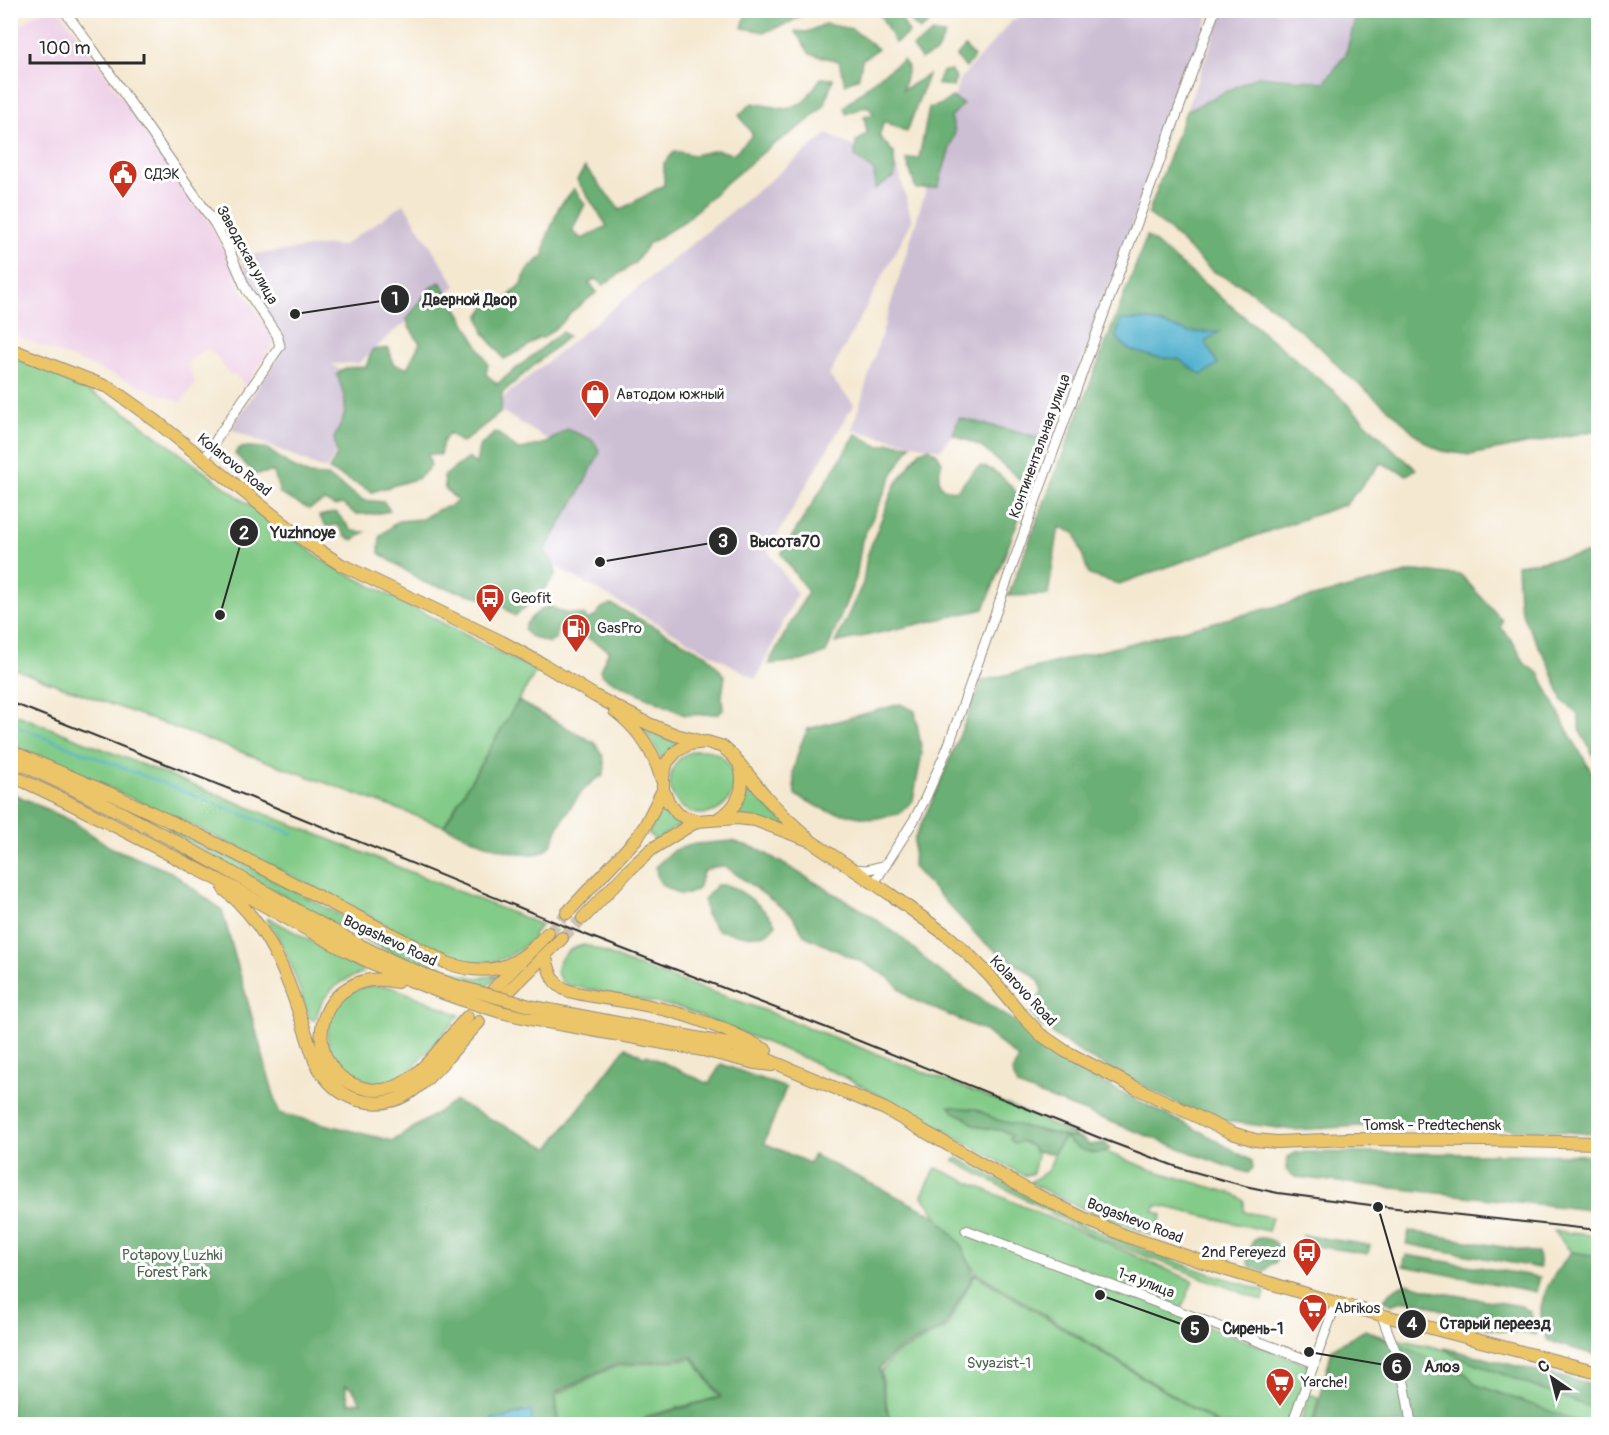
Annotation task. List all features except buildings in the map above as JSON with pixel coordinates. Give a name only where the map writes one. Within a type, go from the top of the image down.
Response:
[{"type":"main road","name":"Kolarovo Road","points":[[10,349],[110,388],[156,421],[309,544],[340,564],[502,642],[596,696],[663,730],[703,742]]},
{"type":"main road","name":"Kolarovo Road","points":[[596,696],[621,716],[645,742],[657,764],[663,787]]},
{"type":"main road","points":[[703,742],[723,747],[767,798],[811,842],[755,820],[736,818],[697,821],[678,814],[669,803],[663,787],[667,762],[676,751],[689,744],[703,742]]},
{"type":"main road","points":[[10,751],[109,793],[199,835],[447,963],[470,970],[494,968],[541,950],[562,938]]},
{"type":"main road","name":"Bogashevo Road","points":[[10,759],[78,790],[152,828],[326,927],[493,1010],[533,1013],[755,1063],[788,1068],[885,1109],[1031,1192],[1126,1236],[1336,1303],[1599,1372]]},
{"type":"main road","points":[[718,819],[729,811],[741,794],[742,774],[737,762]]},
{"type":"main road","name":"Bogashevo Road","points":[[10,775],[88,811],[355,956],[436,992],[461,994]]},
{"type":"main road","points":[[567,913],[636,839],[651,815],[663,787]]},
{"type":"main road","points":[[582,918],[652,849],[697,821]]},
{"type":"main road","name":"Kolarovo Road","points":[[811,842],[890,894],[949,937],[990,976],[1031,1025],[1059,1047],[1130,1085],[1220,1128],[1243,1137],[1264,1141]]},
{"type":"main road","points":[[181,860],[233,896],[250,912],[264,931],[284,970],[315,1061],[327,1080],[352,1098],[366,1102],[381,1102],[395,1100],[409,1094],[434,1072],[473,1020],[414,1075],[402,1083],[391,1088],[369,1089],[357,1086],[341,1076],[330,1064],[322,1043],[323,1023],[330,1004],[347,988],[358,983],[383,979],[436,992]]},
{"type":"main road","points":[[507,993],[541,950],[548,933]]},
{"type":"main road","points":[[492,991],[541,950]]},
{"type":"main road","points":[[541,950],[551,975],[560,988],[578,994],[650,1006],[698,1019],[764,1049],[788,1068]]},
{"type":"main road","name":"Tomsk - Predtechensk","points":[[1264,1141],[1347,1139],[1599,1143]]},
{"type":"street","name":"Заводская улица","points":[[64,10],[215,224],[246,289],[278,335],[280,346],[204,460]]},
{"type":"street","name":"Континентальная улица","points":[[874,883],[926,800],[948,747],[1215,10]]},
{"type":"street","points":[[853,869],[866,870],[886,865],[885,875],[890,894]]},
{"type":"street","name":"1-я улица","points":[[966,1230],[1315,1363]]},
{"type":"street","points":[[1292,1425],[1336,1303]]},
{"type":"street","points":[[1382,1315],[1404,1382],[1411,1425]]},
{"type":"shaded area","points":[[41,11],[60,11],[80,38],[211,225],[234,269],[236,281],[273,335],[272,347],[245,386],[236,375],[229,374],[212,351],[206,349],[187,362],[195,383],[181,402],[11,334],[10,32]]},
{"type":"shaded area","points":[[1031,11],[1210,11],[1053,441],[960,418],[953,434],[940,450],[852,430],[960,79],[1012,21]]},
{"type":"shaded area","points":[[1223,11],[1357,11],[1346,54],[1325,82],[1258,76],[1186,111]]},
{"type":"shaded area","points":[[827,134],[898,168],[912,221],[829,376],[854,404],[768,551],[797,594],[756,679],[537,556],[591,466],[493,406]]},
{"type":"shaded area","points":[[404,204],[456,286],[393,332],[359,363],[332,364],[364,391],[347,431],[326,470],[231,429],[284,344],[250,286],[240,256],[330,245],[342,246]]},
{"type":"green space","points":[[747,10],[807,11],[789,23],[765,32],[742,28]]},
{"type":"green space","points":[[874,11],[897,11],[909,33],[895,43],[881,16]]},
{"type":"green space","points":[[910,11],[944,11],[920,30],[910,21]]},
{"type":"green space","points":[[1357,11],[1598,11],[1598,430],[1470,455],[1441,451],[1426,443],[1413,432],[1345,373],[1320,347],[1263,300],[1243,286],[1212,271],[1167,228],[1148,214],[1186,111],[1258,76],[1325,82],[1346,54]]},
{"type":"green space","points":[[825,24],[852,29],[878,49],[862,60],[859,77],[845,84],[839,61],[810,54],[795,31],[807,32]]},
{"type":"green space","points":[[933,33],[945,35],[936,53],[921,59],[913,47]]},
{"type":"green space","points":[[965,47],[974,57],[966,68],[956,57]]},
{"type":"green space","points":[[903,60],[908,67],[903,90],[928,75],[907,132],[884,121],[879,136],[894,153],[895,176],[875,189],[874,171],[855,157],[856,142],[867,133],[864,116],[874,114],[867,106],[846,114],[844,107],[877,78]]},
{"type":"green space","points":[[950,70],[956,78],[953,87],[937,84],[942,72]]},
{"type":"green space","points":[[821,78],[833,79],[824,106],[803,125],[771,146],[685,221],[648,244],[635,263],[603,285],[596,279],[589,282],[597,292],[543,338],[538,338],[504,359],[484,333],[479,316],[491,300],[501,303],[522,284],[526,271],[544,255],[546,240],[559,207],[574,189],[585,204],[572,231],[582,239],[607,226],[577,180],[585,167],[620,210],[664,185],[664,163],[675,151],[693,155],[717,150],[733,154],[753,135],[739,115],[752,103],[786,109],[804,102]]},
{"type":"green space","points":[[952,97],[963,104],[951,117],[955,132],[938,187],[916,189],[906,159],[919,158],[929,108],[940,105]]},
{"type":"green space","points":[[1147,236],[1336,393],[1416,469],[1407,475],[1381,463],[1346,504],[1119,584],[1089,575],[1075,533],[1059,527],[1048,595],[1008,596]]},
{"type":"green space","points":[[440,282],[488,364],[486,374],[497,384],[562,332],[568,336],[502,393],[501,412],[462,443],[449,433],[443,442],[440,455],[428,454],[431,466],[419,478],[372,492],[329,470],[337,454],[334,438],[342,421],[345,407],[337,375],[346,368],[366,367],[372,350],[389,348],[393,364],[407,368],[420,343],[409,327],[407,319],[430,288]]},
{"type":"green space","points":[[10,357],[53,372],[119,408],[327,563],[536,671],[444,826],[11,668]]},
{"type":"green space","points":[[959,418],[1047,439],[1029,487],[980,446],[953,434]]},
{"type":"green space","points":[[567,429],[593,440],[600,452],[578,495],[544,551],[553,562],[556,575],[536,598],[515,616],[496,601],[425,583],[379,553],[380,536],[398,521],[422,519],[458,501],[445,489],[444,476],[468,458],[476,464],[479,447],[496,432],[518,450],[546,443]]},
{"type":"green space","points":[[856,434],[880,447],[889,443],[911,445],[895,470],[862,540],[856,578],[826,653],[801,661],[768,664],[808,592],[781,554]]},
{"type":"green space","points":[[239,448],[266,448],[291,466],[309,475],[327,476],[363,500],[384,502],[390,511],[355,514],[343,504],[334,506],[324,501],[309,509],[280,494],[274,472],[255,474],[235,454]]},
{"type":"green space","points":[[929,448],[942,462],[939,479],[945,489],[957,490],[980,466],[1000,475],[1025,503],[984,609],[835,643],[863,583],[867,556],[894,487],[920,451]]},
{"type":"green space","points":[[336,512],[352,531],[365,532],[353,540],[345,536],[338,525],[327,527],[319,516]]},
{"type":"green space","points":[[1598,552],[1598,763],[1581,733],[1578,715],[1563,701],[1549,665],[1525,621],[1519,603],[1517,565]]},
{"type":"green space","points":[[1415,571],[1461,575],[1502,620],[1501,628],[1513,642],[1526,665],[1539,673],[1569,733],[1598,783],[1598,1134],[1412,1123],[1294,1130],[1216,1120],[1186,1108],[1084,1055],[1041,1026],[1031,1014],[1042,992],[1039,981],[983,942],[913,867],[914,840],[982,681]]},
{"type":"green space","points":[[613,605],[707,655],[725,676],[722,696],[723,710],[718,714],[685,715],[608,679],[602,675],[600,670],[609,650],[565,625],[559,626],[556,638],[549,643],[530,636],[524,630],[530,619],[549,606],[565,613],[584,615],[587,619],[595,617],[603,607]]},
{"type":"green space","points":[[518,701],[595,743],[603,756],[605,768],[603,776],[582,792],[564,816],[551,845],[542,852],[530,854],[499,849],[444,826]]},
{"type":"green space","points":[[900,704],[915,711],[922,754],[913,800],[899,814],[872,819],[827,811],[795,795],[793,771],[800,746],[808,729]]},
{"type":"green space","points":[[10,712],[542,925],[533,934],[534,938],[505,958],[475,963],[450,958],[202,830],[11,744]]},
{"type":"green space","points":[[644,729],[661,737],[680,742],[662,760]]},
{"type":"green space","points":[[702,750],[714,752],[725,759],[732,770],[734,782],[732,794],[725,805],[714,812],[702,814],[690,812],[679,805],[672,794],[670,782],[672,770],[679,759],[690,752]]},
{"type":"green space","points":[[748,786],[770,810],[799,834],[734,815],[743,802]]},
{"type":"green space","name":"Potapovy Luzhki Forest Park","points":[[10,792],[72,821],[110,847],[171,872],[222,910],[279,1113],[393,1141],[455,1101],[549,1148],[626,1047],[709,1084],[721,1064],[786,1088],[764,1143],[809,1163],[814,1155],[936,1216],[960,1243],[974,1274],[944,1327],[893,1353],[879,1369],[890,1424],[648,1424],[647,1418],[721,1397],[693,1357],[613,1365],[555,1393],[557,1424],[531,1424],[532,1420],[523,1411],[504,1418],[492,1419],[494,1424],[11,1424]],"holes":[[[345,1385],[352,1388],[361,1402],[349,1403]]]},
{"type":"green space","points":[[662,806],[670,815],[684,824],[656,841],[648,833]]},
{"type":"green space","points":[[166,826],[428,961],[476,978],[499,975],[487,986],[444,975],[418,965],[329,922],[173,833]]},
{"type":"green space","points":[[732,841],[758,849],[864,911],[901,937],[935,968],[1024,1028],[1050,1051],[1080,1071],[1205,1134],[1252,1161],[1253,1168],[1248,1173],[1226,1166],[1017,1086],[1012,1071],[1019,1059],[985,1031],[910,998],[888,977],[866,964],[805,936],[792,915],[725,866],[713,867],[703,872],[698,889],[688,894],[679,894],[662,885],[657,877],[656,866],[674,850],[695,844]]},
{"type":"green space","points":[[716,885],[726,885],[747,896],[767,913],[776,925],[767,934],[746,936],[717,930],[706,915],[704,900]]},
{"type":"green space","points":[[269,918],[363,970],[362,973],[334,987],[321,1004],[315,1020],[309,1017],[281,942],[267,920]]},
{"type":"green space","points":[[584,945],[631,964],[750,1005],[1006,1104],[1078,1137],[1068,1137],[997,1120],[976,1109],[961,1108],[954,1112],[965,1117],[975,1126],[1004,1131],[1031,1146],[1037,1157],[1033,1173],[1025,1176],[892,1102],[804,1058],[680,1008],[565,984],[558,975],[558,964],[569,951]]},
{"type":"green space","points":[[372,985],[393,987],[460,1015],[410,1071],[392,1082],[381,1085],[366,1083],[345,1073],[330,1052],[327,1040],[332,1014],[340,1003],[350,993]]},
{"type":"green space","points":[[949,1106],[976,1109],[997,1120],[1068,1137],[1082,1138],[1089,1145],[1105,1143],[1110,1149],[1093,1153],[1075,1146],[1066,1138],[1062,1140],[1054,1153],[1036,1152],[1023,1141],[1015,1144],[1009,1139],[1012,1136],[1004,1131],[975,1126]]},
{"type":"green space","points":[[1066,1138],[1070,1143],[1091,1152],[1106,1152],[1152,1170],[1234,1194],[1244,1201],[1244,1212],[1272,1217],[1268,1231],[1157,1205],[1153,1211],[1162,1215],[1152,1235],[1059,1198],[1030,1182],[1047,1171],[1058,1144]]},
{"type":"green space","points":[[1297,1152],[1598,1155],[1598,1211],[1295,1177],[1286,1170],[1288,1157]]},
{"type":"green space","points":[[958,1158],[1105,1235],[1190,1267],[1265,1291],[1263,1301],[1094,1236],[954,1161]]},
{"type":"green space","points":[[936,1168],[1193,1281],[1179,1315],[1312,1366],[1289,1424],[1219,1424],[977,1273],[922,1195]]},
{"type":"green space","points":[[1409,1231],[1538,1253],[1540,1268],[1406,1244]]},
{"type":"green space","points":[[1554,1231],[1598,1236],[1598,1256],[1571,1252]]},
{"type":"green space","points":[[1303,1235],[1370,1245],[1368,1254],[1309,1245]]},
{"type":"green space","points":[[1258,1238],[1273,1241],[1279,1252],[1275,1263],[1264,1272],[1250,1267],[1247,1260],[1253,1241]]},
{"type":"green space","points":[[1571,1252],[1598,1256],[1598,1356],[1548,1341],[1544,1327],[1541,1307],[1544,1296],[1554,1276]]},
{"type":"green space","points":[[1406,1255],[1540,1277],[1536,1292],[1403,1266]]},
{"type":"green space","name":"Svyazist-1","points":[[975,1274],[1217,1424],[890,1424],[881,1371],[894,1355],[946,1328]]},
{"type":"green space","points":[[1407,1283],[1437,1292],[1521,1306],[1530,1312],[1538,1332],[1535,1335],[1493,1329],[1469,1322],[1425,1303],[1413,1301],[1391,1305],[1383,1300],[1394,1290]]},
{"type":"green space","points":[[1365,1330],[1466,1374],[1477,1385],[1586,1424],[1315,1424],[1332,1349]]},
{"type":"green space","points":[[1362,1332],[1434,1347],[1598,1391],[1598,1424],[1325,1424]]},
{"type":"green space","points":[[1444,1348],[1598,1386],[1598,1410],[1452,1354]]},
{"type":"green space","points":[[693,1359],[719,1397],[647,1416],[644,1420],[646,1424],[559,1424],[556,1395],[613,1367]]},
{"type":"green space","points":[[1309,1394],[1318,1397],[1312,1424],[1301,1421]]},
{"type":"water","points":[[1121,320],[1149,320],[1189,332],[1219,332],[1205,342],[1218,364],[1202,375],[1178,359],[1153,357],[1128,349],[1116,337]]},
{"type":"water","points":[[531,1410],[531,1424],[494,1424],[492,1419],[504,1418]]},
{"type":"waterway","points":[[10,724],[294,834]]},
{"type":"tunnel","points":[[548,933],[567,913]]},
{"type":"tunnel","points":[[562,938],[583,918]]},
{"type":"railway","points":[[10,702],[584,934],[1180,1168],[1278,1193],[1598,1230]]},
{"type":"place","name":"СДЭК","points":[[123,200]]},
{"type":"place","name":"Дверной Двор","points":[[295,314]]},
{"type":"place","name":"Автодом южный","points":[[595,420]]},
{"type":"place","name":"Высота70","points":[[600,562]]},
{"type":"place","name":"Yuzhnoye","points":[[220,615]]},
{"type":"place","name":"Geofit","points":[[490,624]]},
{"type":"place","name":"GasPro","points":[[576,654]]},
{"type":"place","name":"Старый переезд","points":[[1378,1207]]},
{"type":"place","name":"2nd Pereyezd","points":[[1307,1278]]},
{"type":"place","name":"Сирень-1","points":[[1100,1295]]},
{"type":"place","name":"Abrikos","points":[[1313,1334]]},
{"type":"place","name":"Алоэ","points":[[1309,1352]]},
{"type":"place","name":"Yarche!","points":[[1280,1408]]}]
